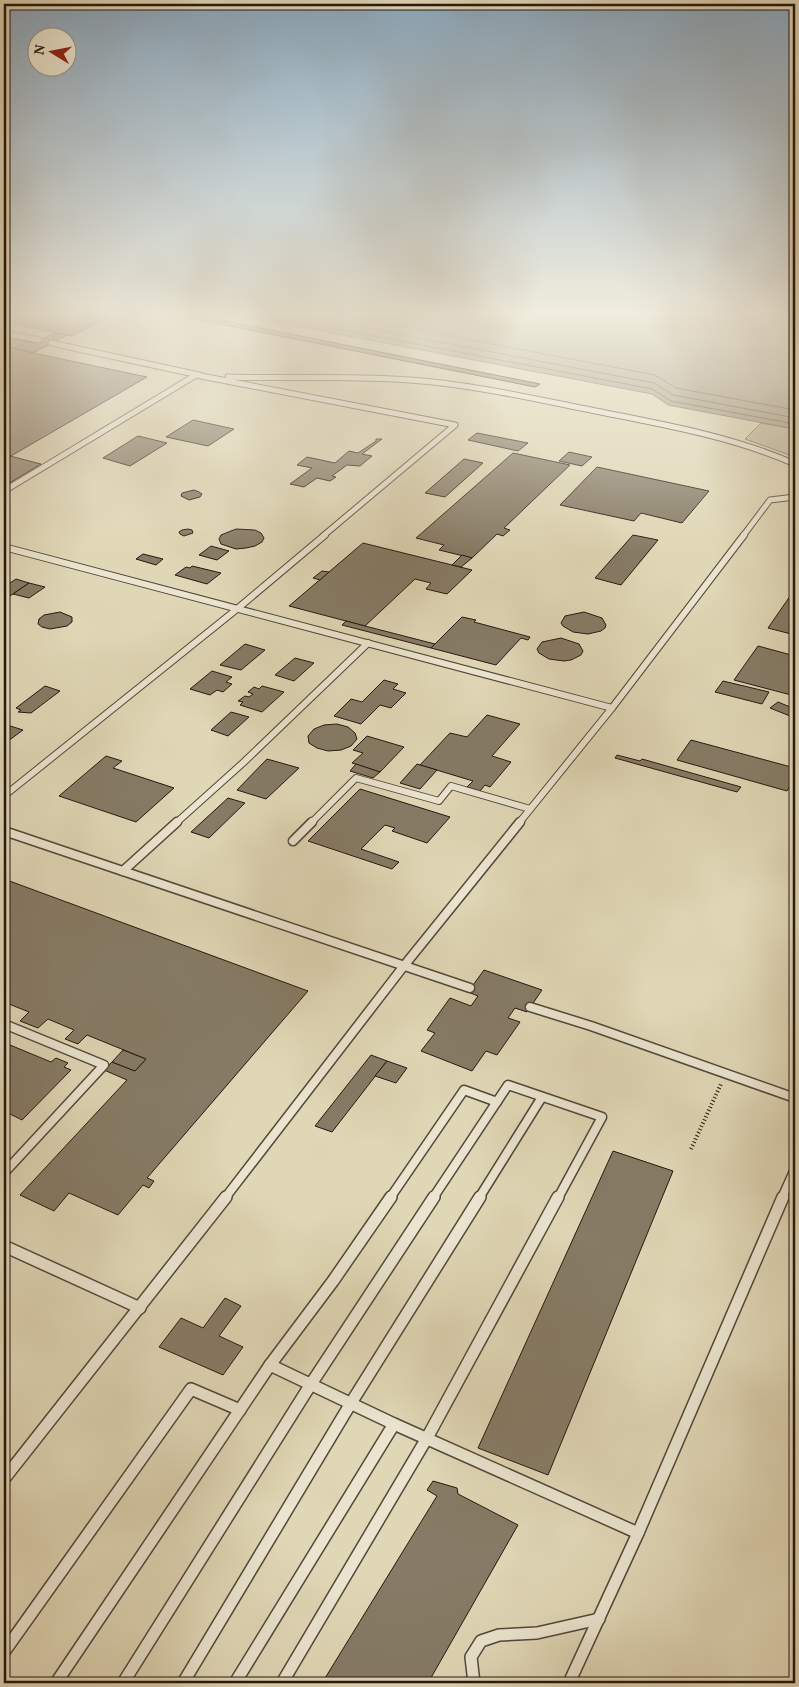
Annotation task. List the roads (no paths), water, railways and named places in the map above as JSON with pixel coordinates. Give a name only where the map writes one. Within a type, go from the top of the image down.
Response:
[{"type":"lane","points":[[4,491],[164,394]]},
{"type":"lane","points":[[4,796],[237,609],[455,425],[296,394]]},
{"type":"lane","points":[[500,394],[724,437],[766,451],[795,464]]},
{"type":"lane","points":[[4,1479],[140,1308],[403,966],[612,708],[770,500],[795,497]]},
{"type":"lane","points":[[4,548],[612,708]]},
{"type":"lane","points":[[123,871],[244,762],[368,644]]},
{"type":"lane","points":[[293,841],[356,778],[439,801],[451,786],[530,809]]},
{"type":"lane","points":[[4,831],[470,988]]},
{"type":"lane","points":[[530,1007],[591,1026],[795,1098]]},
{"type":"lane","points":[[4,1024],[104,1066],[4,1173]]},
{"type":"lane","points":[[123,1683],[311,1384],[508,1085],[602,1117],[427,1438],[282,1683]]},
{"type":"lane","points":[[56,1683],[270,1365],[334,1282],[464,1090],[497,1102]]},
{"type":"lane","points":[[183,1683],[351,1403],[542,1097]]},
{"type":"lane","points":[[569,1683],[638,1533],[795,1169]]},
{"type":"lane","points":[[4,1246],[140,1308]]},
{"type":"lane","points":[[270,1365],[394,1424],[638,1533]]},
{"type":"lane","points":[[4,1652],[191,1389],[240,1410]]},
{"type":"lane","points":[[236,1683],[394,1424]]},
{"type":"lane","points":[[474,1683],[471,1658],[480,1641],[499,1634],[537,1633],[599,1619]]},
{"type":"water","points":[[652,394],[795,394],[795,429],[668,405]]}]
